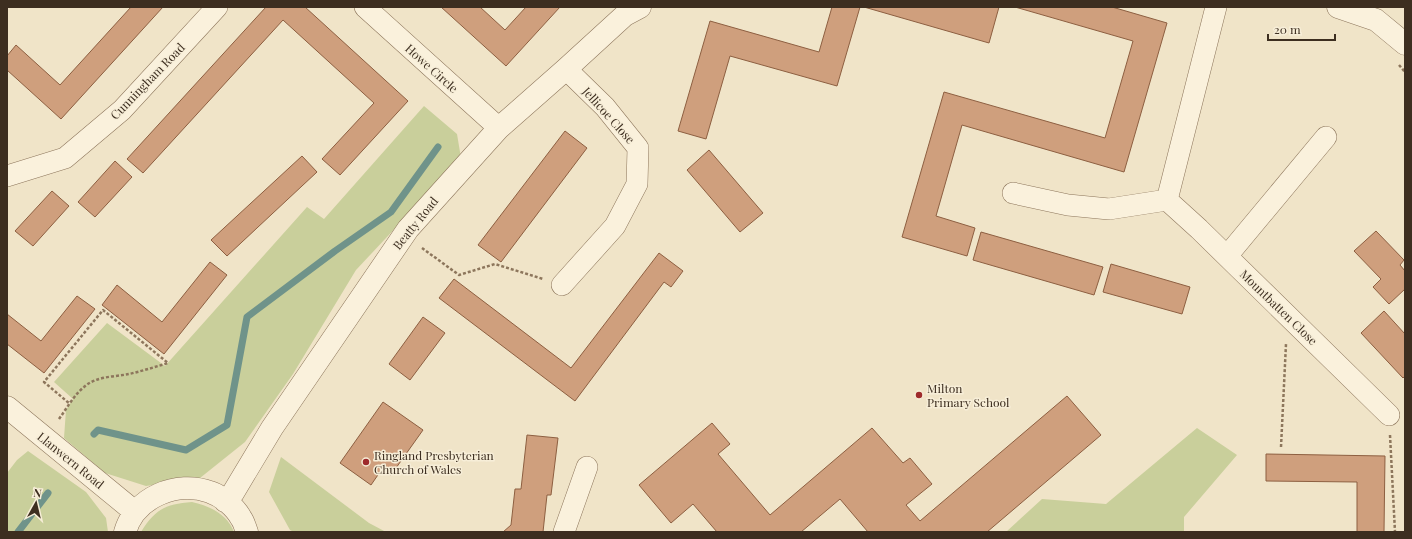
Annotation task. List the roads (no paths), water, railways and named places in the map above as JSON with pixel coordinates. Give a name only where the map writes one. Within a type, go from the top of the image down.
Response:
[{"type":"street","name":"Cunningham Road","points":[[7,176],[65,158],[122,110],[216,7]]},
{"type":"street","name":"Howe Circle","points":[[365,7],[499,128]]},
{"type":"street","name":"Beatty Road","points":[[225,501],[233,492],[272,428],[408,229],[499,128],[625,15],[640,7]]},
{"type":"street","points":[[1013,193],[1068,205],[1109,209],[1167,200],[1216,7]]},
{"type":"street","points":[[1338,7],[1376,20],[1405,44]]},
{"type":"street","name":"Jellicoe Close","points":[[562,285],[615,226],[637,184],[638,148],[605,107],[566,69]]},
{"type":"street","points":[[1227,256],[1326,137]]},
{"type":"street","name":"Mountbatten Close","points":[[1167,200],[1227,256],[1389,415]]},
{"type":"street","name":"Llanwern Road","points":[[7,407],[135,512]]},
{"type":"street","points":[[564,532],[587,467]]},
{"type":"street","points":[[125,532],[126,527],[135,512],[147,500],[162,492],[178,488],[195,488],[211,492],[225,501],[241,517],[247,532]]},
{"type":"waterway","points":[[94,434],[98,430],[186,450],[227,425],[247,317],[335,251],[391,212],[438,147]]},
{"type":"waterway","points":[[18,532],[48,493]]},
{"type":"place","name":"Milton Primary School","points":[[919,395]]},
{"type":"place","name":"Ringland Presbyterian Church of Wales","points":[[366,462]]}]
